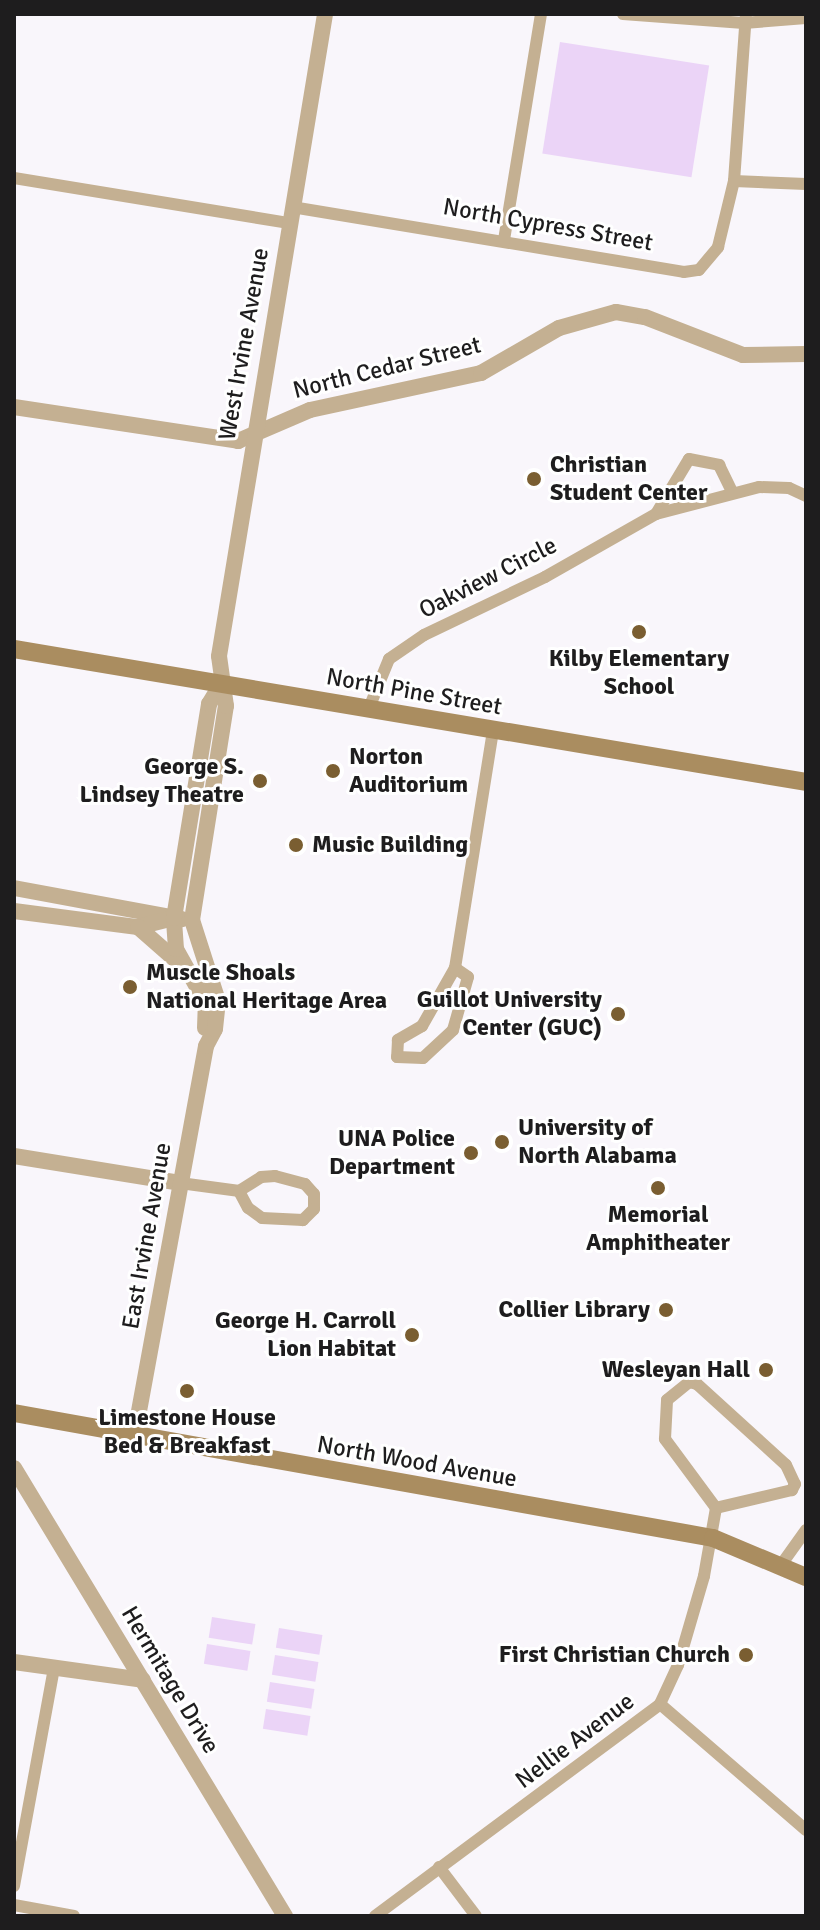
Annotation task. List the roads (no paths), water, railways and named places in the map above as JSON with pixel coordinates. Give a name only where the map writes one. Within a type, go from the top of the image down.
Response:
[{"type":"main road","name":"North Pine Street","points":[[14,649],[493,730],[805,778]]},
{"type":"main road","name":"North Wood Avenue","points":[[14,1413],[713,1538],[806,1577]]},
{"type":"street","name":"West Irvine Avenue","points":[[221,684],[219,656],[325,14]]},
{"type":"street","points":[[504,240],[541,14]]},
{"type":"street","points":[[623,14],[806,18]]},
{"type":"street","points":[[745,19],[734,181],[806,184]]},
{"type":"street","name":"North Cypress Street","points":[[14,178],[504,240],[684,272],[699,270],[718,247],[734,181]]},
{"type":"street","name":"North Cedar Street","points":[[14,407],[238,441],[310,410],[481,373],[587,316],[616,312],[645,317],[743,355],[806,354]]},
{"type":"street","name":"Oakview Circle","points":[[656,514],[689,459],[719,465],[732,492]]},
{"type":"street","name":"Oakview Circle","points":[[369,708],[389,659],[424,635],[545,577],[656,514],[732,492],[789,488],[806,496]]},
{"type":"street","name":"East Irvine Avenue","points":[[135,1433],[206,1046],[206,1003],[176,949],[174,918],[209,704],[221,684]]},
{"type":"street","name":"East Irvine Avenue","points":[[206,1046],[215,1029],[218,1001],[192,920],[226,706],[221,684]]},
{"type":"street","points":[[455,968],[468,977],[453,1030],[440,1047],[423,1058],[397,1057],[398,1040],[422,1026],[439,1001],[455,968],[493,730]]},
{"type":"street","points":[[14,888],[192,920]]},
{"type":"street","points":[[70,920],[73,898]]},
{"type":"street","points":[[14,911],[138,927],[174,918]]},
{"type":"street","points":[[138,927],[185,969]]},
{"type":"street","points":[[14,1156],[239,1191],[261,1177],[294,1178],[314,1194],[314,1209],[303,1220],[287,1223],[262,1218],[239,1191]]},
{"type":"street","points":[[689,1382],[697,1384],[775,1453],[795,1484],[783,1495],[716,1508],[665,1439],[667,1400],[689,1382]]},
{"type":"street","name":"Hermitage Drive","points":[[14,1468],[285,1916]]},
{"type":"street","name":"Nellie Avenue","points":[[375,1916],[601,1752],[660,1704],[678,1665],[713,1538],[716,1508]]},
{"type":"street","points":[[781,1565],[806,1530]]},
{"type":"street","points":[[14,1662],[143,1680]]},
{"type":"street","points":[[14,1886],[54,1669]]},
{"type":"street","points":[[660,1704],[806,1830]]},
{"type":"street","points":[[439,1867],[476,1916]]},
{"type":"street","points":[[14,1905],[74,1916]]},
{"type":"place","name":"Christian Student Center","points":[[534,479]]},
{"type":"place","name":"Kilby Elementary School","points":[[639,632]]},
{"type":"place","name":"Norton Auditorium","points":[[333,771]]},
{"type":"place","name":"George S. Lindsey Theatre","points":[[260,781]]},
{"type":"place","name":"Music Building","points":[[296,845]]},
{"type":"place","name":"Muscle Shoals National Heritage Area","points":[[130,987]]},
{"type":"place","name":"Guillot University Center (GUC)","points":[[618,1014]]},
{"type":"place","name":"University of North Alabama","points":[[502,1142]]},
{"type":"place","name":"UNA Police Department","points":[[471,1153]]},
{"type":"place","name":"Memorial Amphitheater","points":[[658,1188]]},
{"type":"place","name":"Collier Library","points":[[666,1310]]},
{"type":"place","name":"George H. Carroll Lion Habitat","points":[[412,1335]]},
{"type":"place","name":"Wesleyan Hall","points":[[766,1370]]},
{"type":"place","name":"Limestone House Bed & Breakfast","points":[[187,1391]]},
{"type":"place","name":"First Christian Church","points":[[746,1655]]}]
